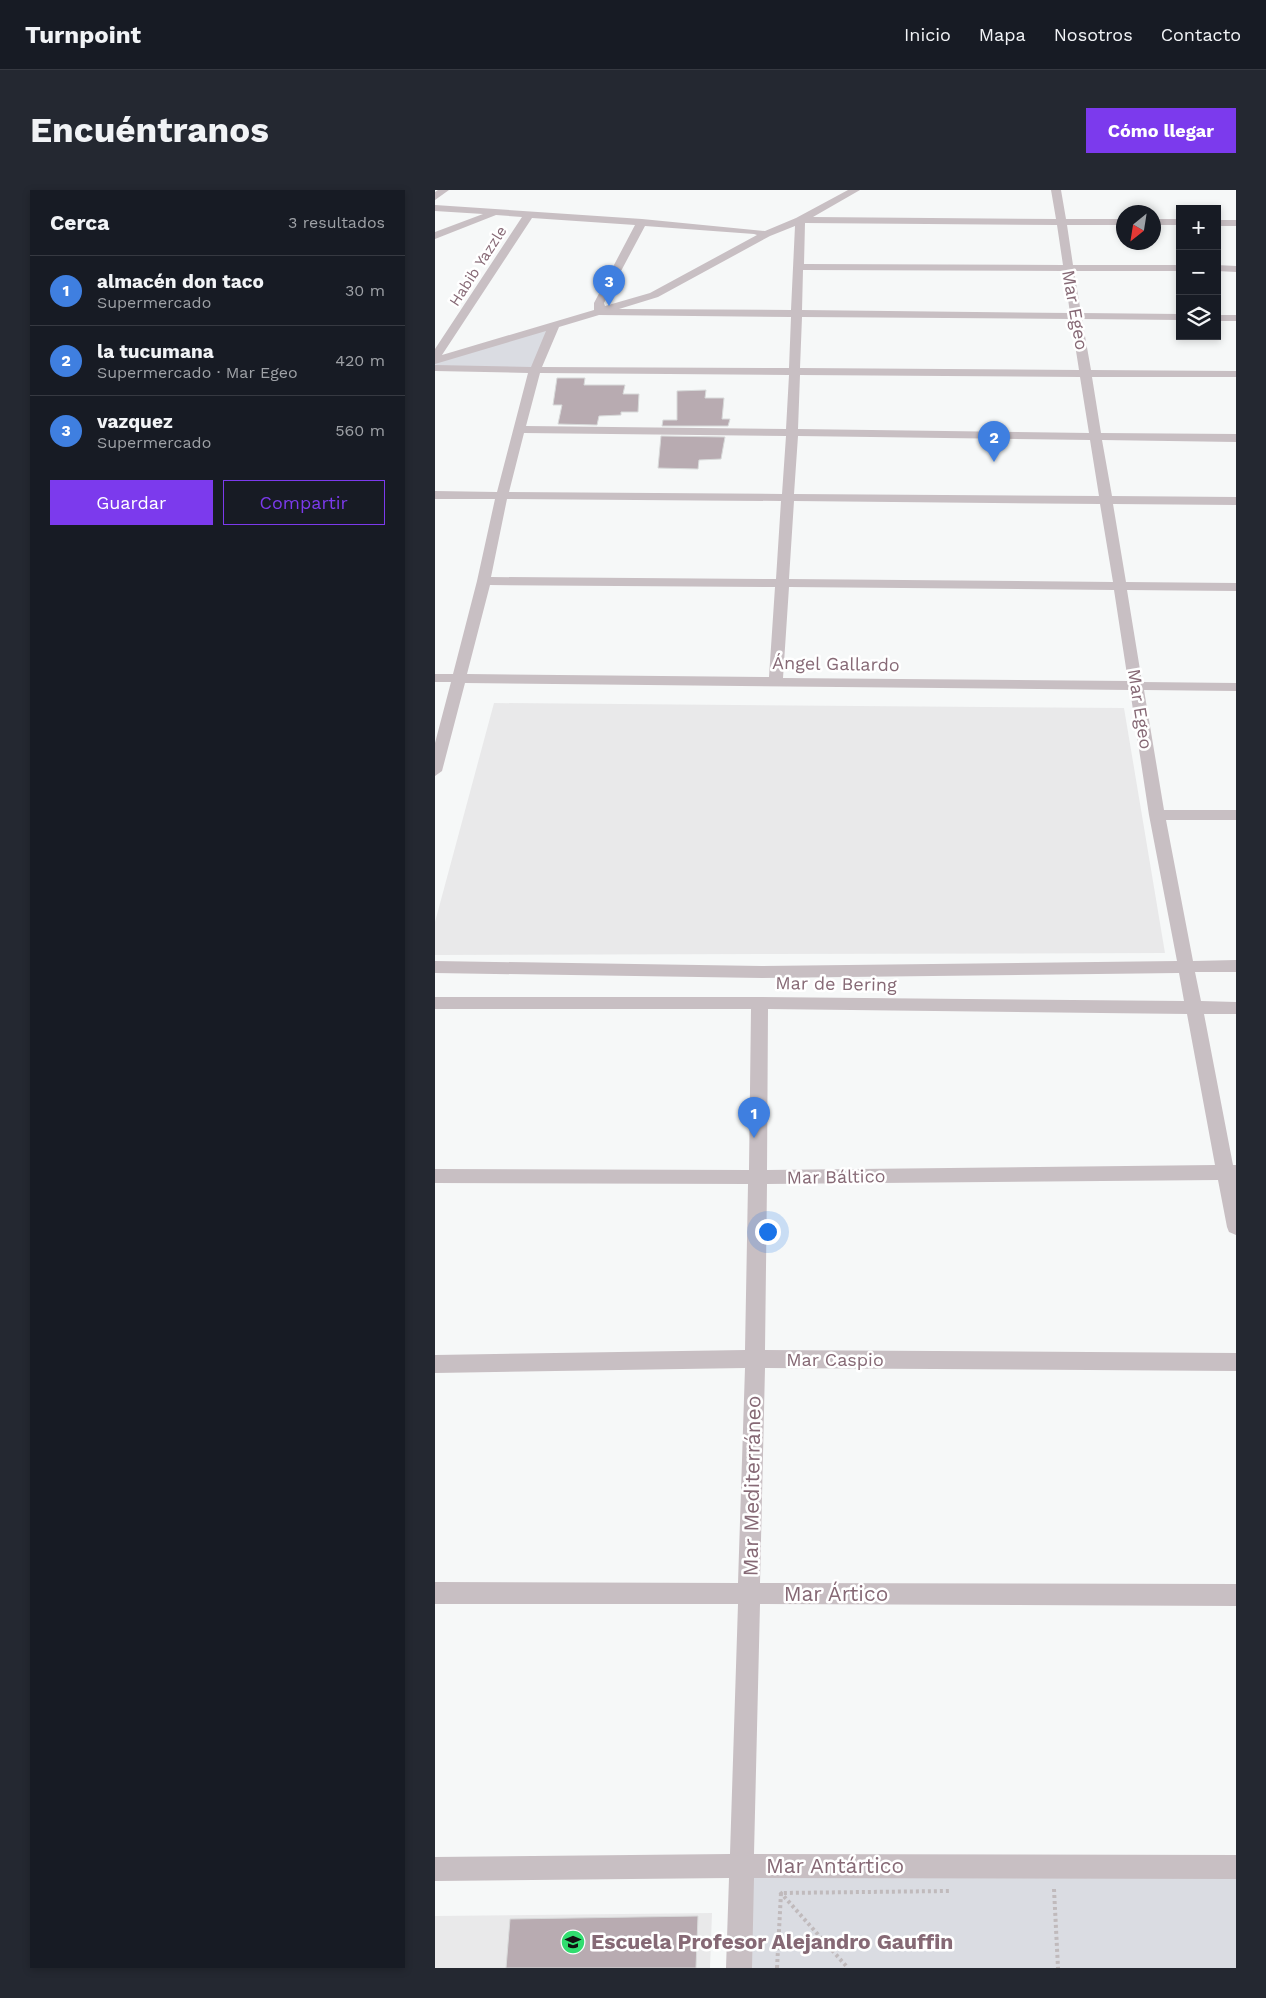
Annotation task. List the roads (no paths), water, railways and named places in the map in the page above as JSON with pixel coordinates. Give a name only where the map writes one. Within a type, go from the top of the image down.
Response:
[{"type":"street","points":[[444,190],[435,206],[496,213],[754,231],[766,234]]},
{"type":"street","points":[[435,360],[654,295],[766,234],[800,220],[855,190]]},
{"type":"street","name":"Mar Egeo","points":[[1057,190],[1067,268],[1077,317],[1157,815],[1193,1007],[1231,1172],[1236,1227]]},
{"type":"street","points":[[435,236],[496,213]]},
{"type":"street","name":"Habib Yazzle","points":[[435,360],[529,215]]},
{"type":"street","points":[[800,220],[1116,222]]},
{"type":"street","points":[[776,682],[792,434],[800,220]]},
{"type":"street","points":[[600,312],[599,303],[642,222]]},
{"type":"street","points":[[1161,222],[1176,222]]},
{"type":"street","points":[[1221,222],[1236,223]]},
{"type":"street","points":[[799,267],[1176,268]]},
{"type":"street","points":[[1221,268],[1236,268]]},
{"type":"street","points":[[600,312],[1176,317]]},
{"type":"street","points":[[1221,318],[1236,318]]},
{"type":"street","points":[[435,771],[485,581],[502,495],[521,429],[535,370],[554,326]]},
{"type":"street","points":[[435,368],[1236,374]]},
{"type":"street","points":[[521,429],[792,434],[1236,438]]},
{"type":"street","points":[[435,495],[1236,501]]},
{"type":"street","points":[[485,581],[1236,587]]},
{"type":"street","name":"Ángel Gallardo","points":[[435,678],[1236,687]]},
{"type":"street","points":[[1157,815],[1236,815]]},
{"type":"street","points":[[435,967],[762,972],[1236,966]]},
{"type":"street","name":"Mar de Bering","points":[[435,1003],[760,1003],[1236,1008]]},
{"type":"street","name":"Mar Mediterráneo","points":[[739,1968],[755,1359],[760,1003]]},
{"type":"street","name":"Mar Báltico","points":[[435,1176],[758,1177],[1231,1172]]},
{"type":"street","name":"Mar Caspio","points":[[435,1364],[755,1359],[1236,1362]]},
{"type":"street","name":"Mar Ártico","points":[[435,1593],[1236,1596]]},
{"type":"street","name":"Mar Antártico","points":[[435,1869],[743,1866],[1236,1867]]},
{"type":"place","name":"vazquez","points":[[609,306]]},
{"type":"place","name":"la tucumana","points":[[994,462]]},
{"type":"place","name":"almacén don taco","points":[[754,1138]]},
{"type":"place","name":"Escuela Profesor Alejandro Gauffin","points":[[573,1942]]}]
